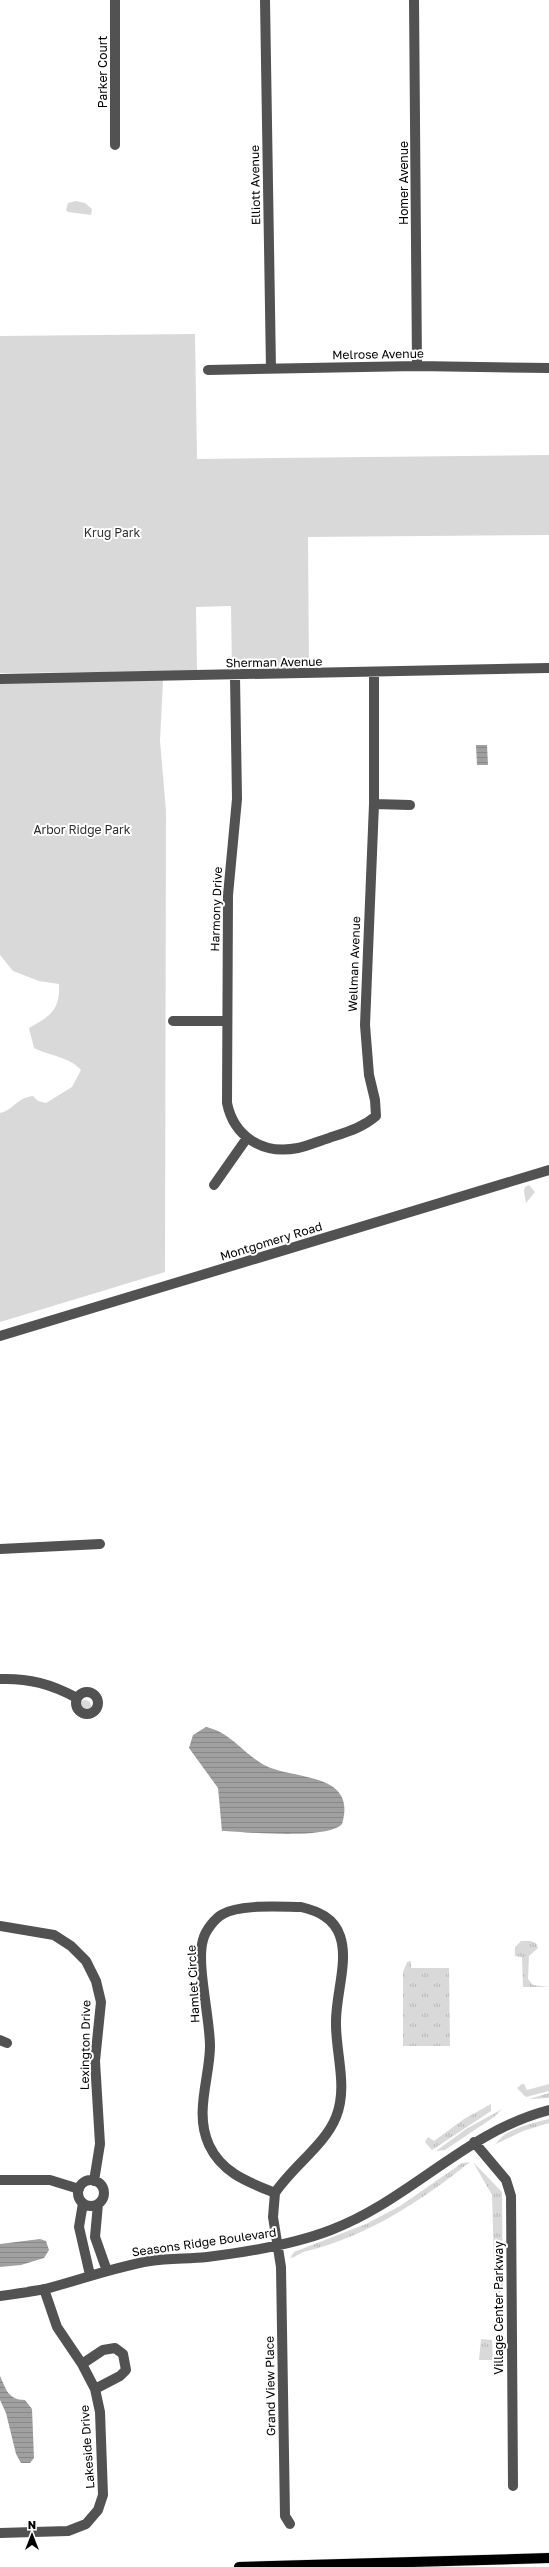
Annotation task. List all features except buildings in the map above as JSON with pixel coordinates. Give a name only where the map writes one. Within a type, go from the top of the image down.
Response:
[{"type":"main road","points":[[240,2567],[549,2558]]},
{"type":"street","name":"Parker Court","points":[[115,0],[115,145]]},
{"type":"street","name":"Elliott Avenue","points":[[265,0],[271,369]]},
{"type":"street","name":"Homer Avenue","points":[[414,0],[417,366]]},
{"type":"street","name":"Melrose Avenue","points":[[208,370],[417,366],[549,368]]},
{"type":"street","name":"Sherman Avenue","points":[[0,679],[234,676],[549,668]]},
{"type":"street","name":"Wellman Avenue","points":[[247,1138],[259,1146],[274,1150],[298,1148],[364,1126],[376,1116],[375,1100],[369,1075],[365,1025],[374,804],[374,673]]},
{"type":"street","name":"Harmony Drive","points":[[234,676],[237,799],[228,894],[227,1103],[230,1116],[247,1138]]},
{"type":"street","points":[[374,804],[410,805]]},
{"type":"street","points":[[173,1021],[227,1021]]},
{"type":"street","points":[[214,1185],[247,1138]]},
{"type":"street","name":"Montgomery Road","points":[[0,1336],[549,1170]]},
{"type":"street","points":[[0,1549],[100,1544]]},
{"type":"street","points":[[0,1679],[18,1678],[48,1684],[77,1698]]},
{"type":"street","name":"Hamlet Circle","points":[[275,2193],[240,2179],[220,2163],[208,2144],[203,2104],[210,2046],[202,1960],[203,1940],[211,1925],[223,1914],[243,1908],[301,1907],[318,1911],[328,1918],[340,1936],[343,1954],[336,2025],[341,2097],[336,2117],[330,2129],[286,2176],[275,2193],[273,2217],[276,2246]]},
{"type":"street","name":"Lexington Drive","points":[[0,1926],[54,1934],[71,1946],[86,1961],[96,1981],[101,2002],[96,2061],[100,2144],[94,2181]]},
{"type":"street","name":"Seasons Ridge Boulevard","points":[[0,2296],[44,2289],[90,2275],[151,2261],[206,2257],[276,2246],[330,2231],[370,2213],[437,2170],[474,2142],[524,2116],[549,2110]]},
{"type":"street","name":"Village Center Parkway","points":[[474,2142],[506,2180],[511,2196],[513,2486]]},
{"type":"street","points":[[0,2180],[50,2180],[79,2189]]},
{"type":"street","points":[[82,2203],[90,2206],[98,2204],[103,2199],[104,2192],[100,2184],[94,2181],[86,2182],[79,2189],[78,2195],[82,2203],[79,2227],[90,2275]]},
{"type":"street","points":[[98,2204],[96,2237],[107,2271]]},
{"type":"street","name":"Grand View Place","points":[[276,2246],[282,2268],[285,2516],[290,2524]]},
{"type":"street","name":"Lakeside Drive","points":[[0,2533],[68,2531],[86,2524],[98,2510],[103,2495],[100,2412],[96,2389],[82,2364],[57,2327],[44,2289]]},
{"type":"street","points":[[82,2364],[103,2350],[115,2348],[123,2354],[126,2370],[120,2376],[96,2389]]},
{"type":"green space","points":[[76,201],[85,203],[92,209],[91,215],[68,212],[66,210],[68,203]]},
{"type":"green space","name":"Krug Park","points":[[195,334],[197,459],[549,455],[549,535],[308,537],[309,672],[232,673],[231,606],[196,607],[197,671],[0,673],[0,336]]},
{"type":"green space","name":"Arbor Ridge Park","points":[[0,680],[163,680],[160,741],[166,811],[165,1272],[0,1322],[0,1113],[27,1097],[33,1096],[38,1101],[46,1103],[72,1087],[81,1070],[66,1059],[34,1048],[29,1028],[43,1020],[53,1011],[58,1000],[59,984],[39,981],[13,971],[0,955]]},
{"type":"green space","points":[[529,1185],[535,1192],[526,1203],[524,1191],[525,1187]]},
{"type":"green space","points":[[83,1700],[87,1700],[91,1706],[87,1712],[83,1712],[79,1708],[79,1704]]},
{"type":"green space","points":[[521,1941],[536,1943],[538,1948],[529,1956],[528,1979],[533,1985],[549,1987],[523,1987],[522,1957],[515,1956],[515,1947]]},
{"type":"green space","points":[[411,1961],[411,1968],[449,1968],[450,2046],[403,2046],[403,1972],[407,1962]]},
{"type":"green space","points":[[524,2084],[527,2090],[549,2084],[549,2091],[526,2097],[517,2088]]},
{"type":"green space","points":[[549,2093],[549,2098],[529,2099]]},
{"type":"green space","points":[[491,2104],[491,2111],[432,2150],[425,2142],[428,2137],[434,2141],[464,2119]]},
{"type":"green space","points":[[502,2109],[494,2117],[445,2150],[436,2151],[466,2129]]},
{"type":"green space","points":[[549,2119],[549,2123],[523,2131],[496,2144],[505,2134],[520,2127]]},
{"type":"green space","points":[[470,2162],[393,2216],[351,2236],[290,2258],[294,2252],[366,2224],[400,2206],[462,2163]]},
{"type":"green space","points":[[473,2162],[502,2192],[503,2289],[495,2298],[492,2195]]},
{"type":"green space","points":[[481,2339],[492,2340],[493,2360],[479,2360]]},
{"type":"shaded area","points":[[476,745],[487,745],[488,765],[477,765]]},
{"type":"shaded area","points":[[206,1727],[222,1733],[264,1765],[276,1770],[319,1780],[331,1786],[340,1795],[344,1807],[342,1824],[334,1829],[304,1834],[222,1831],[218,1788],[189,1748],[193,1735]]},
{"type":"shaded area","points":[[40,2239],[46,2241],[49,2250],[44,2258],[21,2265],[0,2267],[0,2244]]},
{"type":"shaded area","points":[[0,2376],[8,2393],[19,2400],[25,2400],[32,2409],[34,2458],[30,2463],[21,2463],[16,2454],[6,2413],[0,2400]]}]
